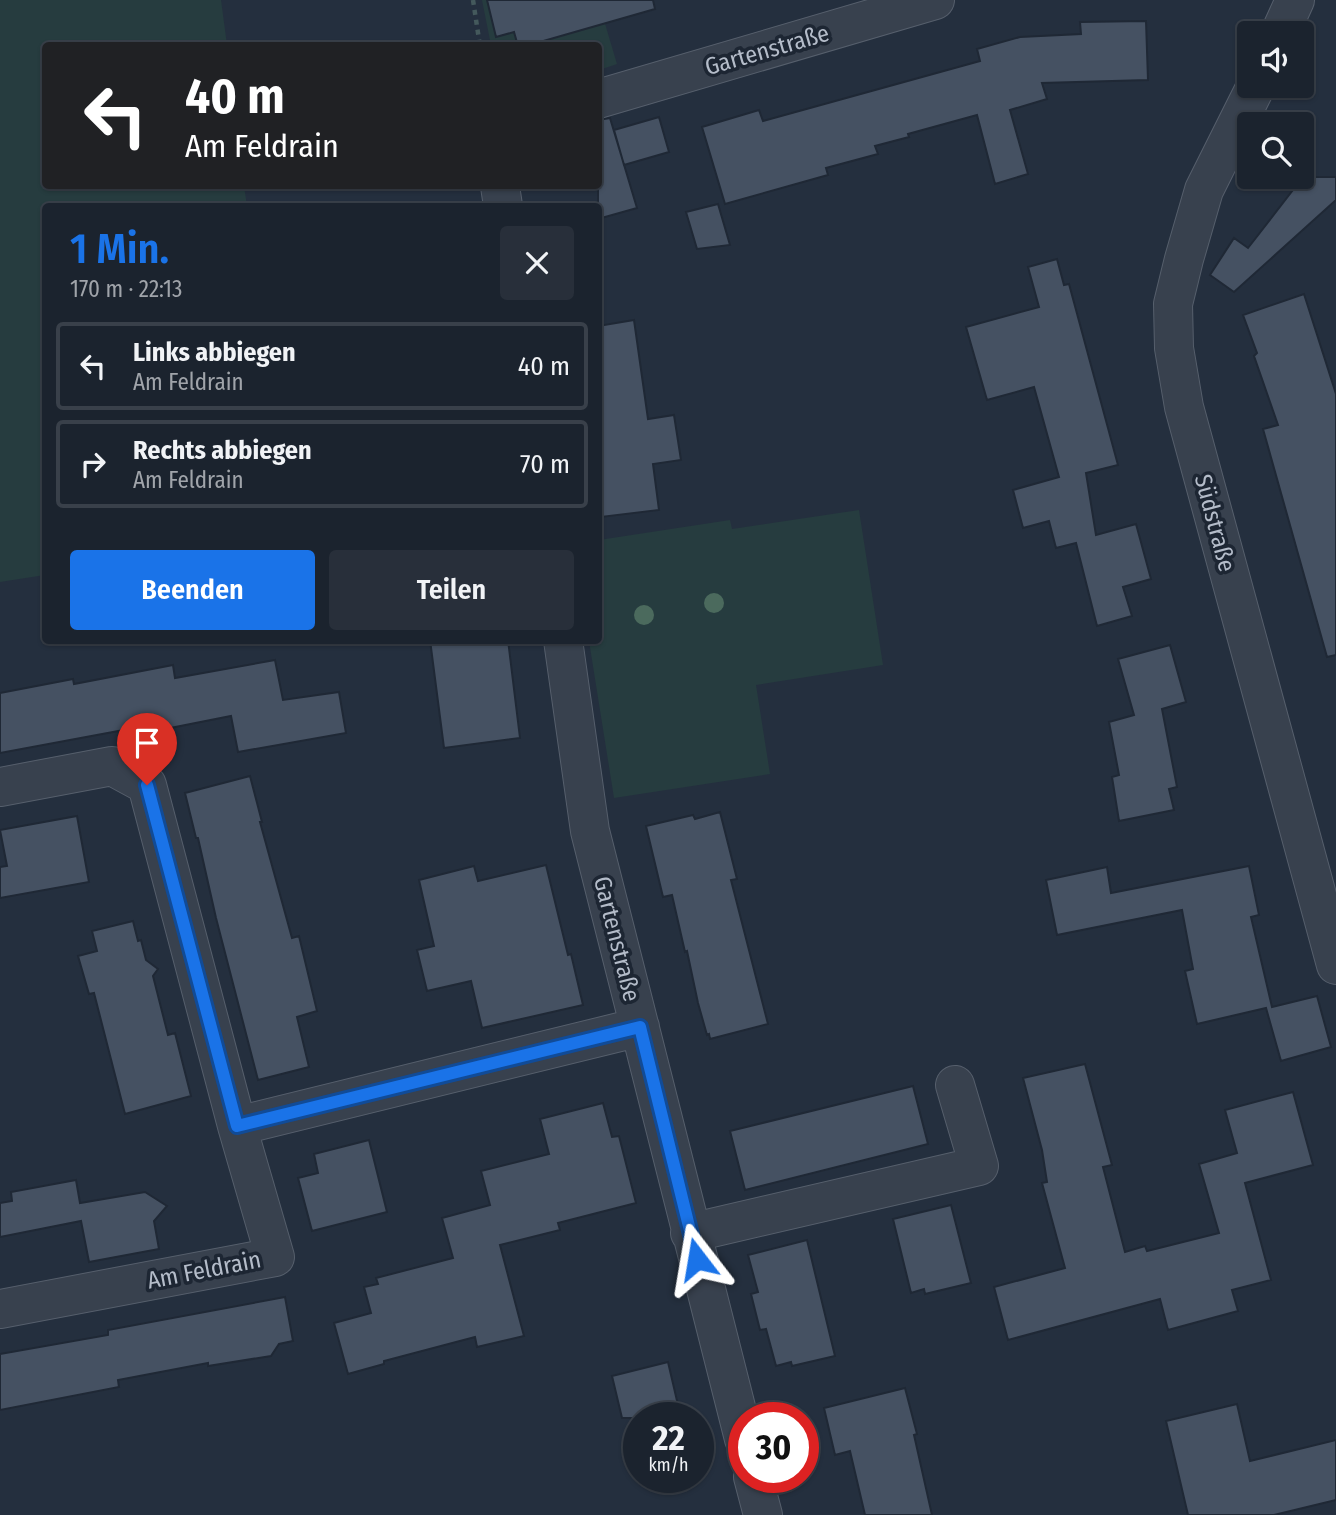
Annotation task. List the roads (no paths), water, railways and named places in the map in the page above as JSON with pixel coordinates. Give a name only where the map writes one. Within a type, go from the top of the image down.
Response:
[{"type":"street","name":"Gartenstraße","points":[[602,98],[935,0]]},
{"type":"street","points":[[1285,21],[1295,0]]},
{"type":"street","name":"Südstraße","points":[[1249,98],[1204,190],[1173,304],[1174,348],[1187,420],[1336,965]]},
{"type":"street","name":"Gartenstraße","points":[[564,644],[590,831],[734,1402]]},
{"type":"street","name":"Am Feldrain","points":[[0,787],[112,766],[147,785],[237,1126],[275,1257],[0,1309]]},
{"type":"street","points":[[237,1126],[640,1027]]},
{"type":"street","points":[[691,1233],[979,1166],[955,1085]]},
{"type":"street","points":[[758,1493],[763,1515]]}]
